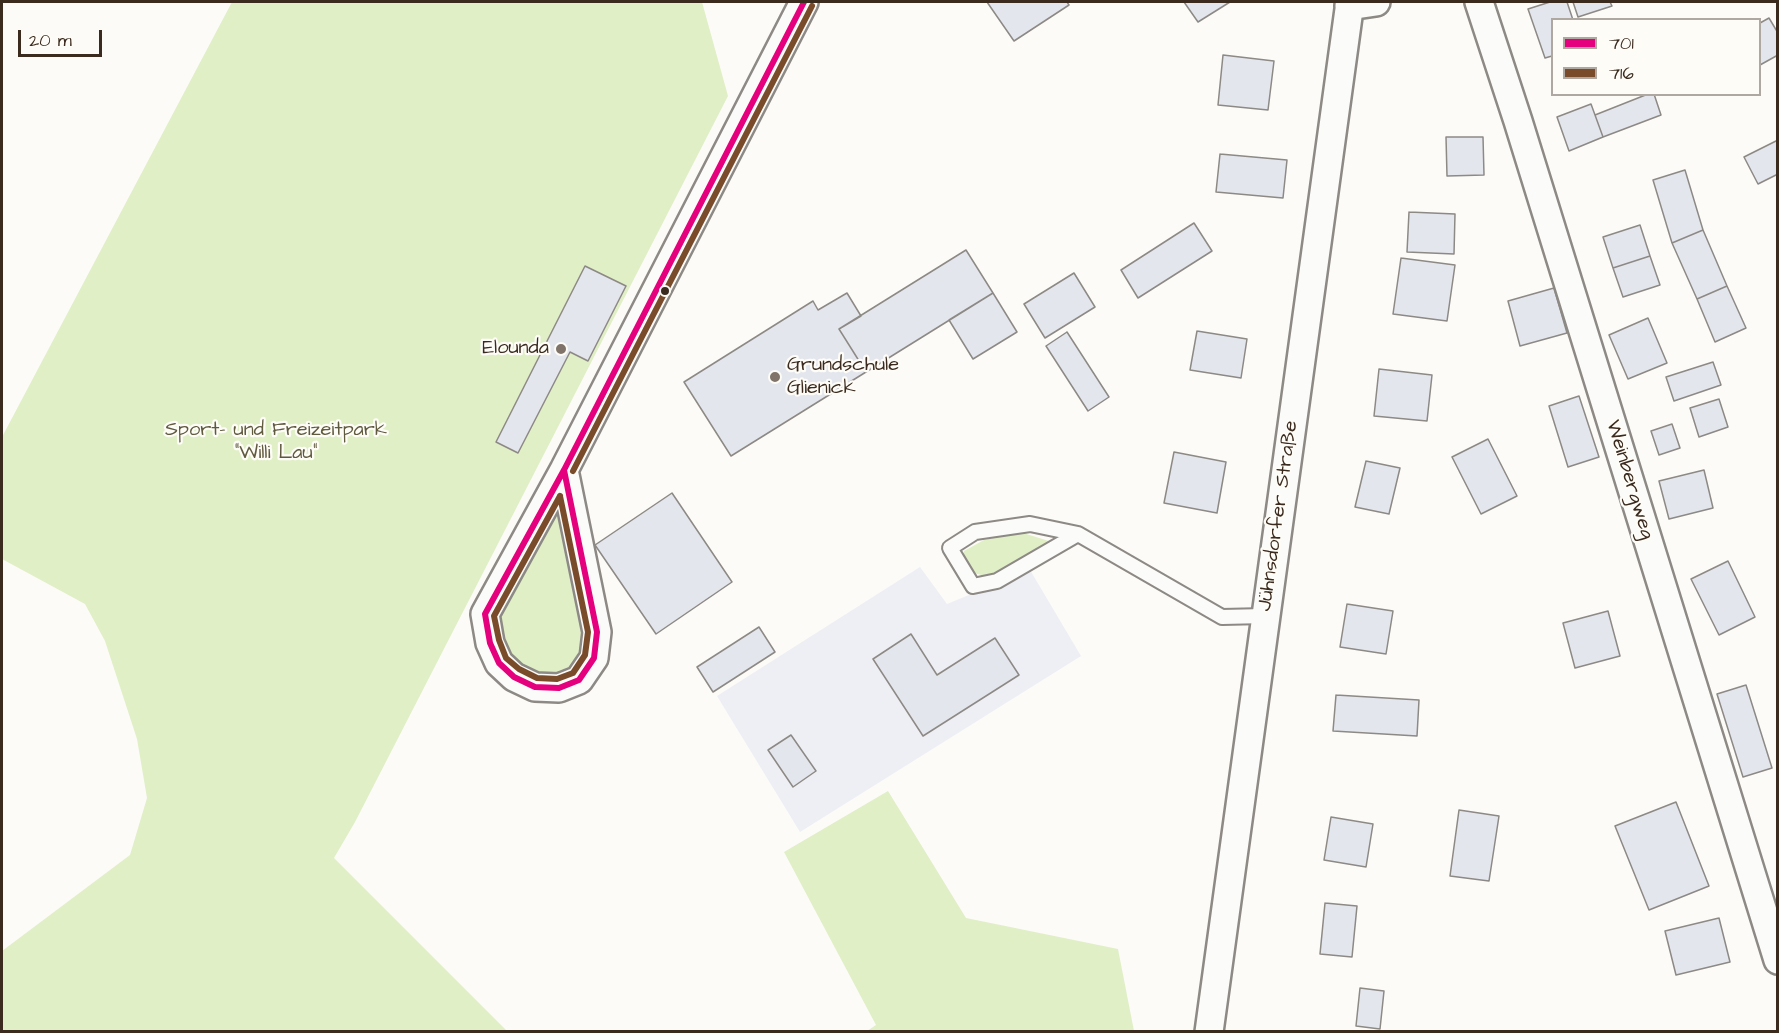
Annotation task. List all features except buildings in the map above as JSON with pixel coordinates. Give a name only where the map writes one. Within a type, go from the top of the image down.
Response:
[{"type":"street","points":[[564,470],[597,632],[594,658],[579,680],[559,688],[535,687],[514,678],[499,663],[490,643],[485,614],[564,470],[804,2]]},
{"type":"street","points":[[1349,4],[1376,2]]},
{"type":"street","name":"Weinbergweg","points":[[1479,2],[1778,960]]},
{"type":"street","name":"Jühnsdorfer Straße","points":[[1209,1032],[1349,4]]},
{"type":"lane","points":[[1078,534],[997,581],[973,586],[950,548],[975,532],[1030,524],[1078,534],[1222,617],[1265,616]]},
{"type":"shaded area","points":[[920,567],[947,604],[1030,570],[1081,656],[800,832],[717,696]]},
{"type":"green space","name":"Sport- und Freizeitpark \"Willi Lau\"","points":[[232,2],[702,2],[728,96],[355,822],[334,858],[507,1031],[2,1032],[2,951],[130,855],[147,798],[137,739],[105,641],[85,604],[2,559],[2,437]]},
{"type":"green space","points":[[561,494],[588,632],[585,654],[574,670],[558,678],[537,676],[519,668],[508,656],[497,624],[499,608]]},
{"type":"green space","points":[[1020,532],[1052,542],[994,575],[985,576],[974,573],[964,558],[964,551],[984,540]]},
{"type":"green space","points":[[888,791],[966,918],[1118,949],[1134,1031],[867,1031],[876,1025],[784,852]]},
{"type":"transit line","name":"701","points":[[564,470],[804,2]]},
{"type":"transit line","name":"716","points":[[573,471],[812,6]]},
{"type":"transit line","name":"701","points":[[564,470],[597,632],[594,658],[579,680],[559,688],[535,687],[514,677],[499,663],[490,643],[485,614],[564,470]]},
{"type":"transit line","name":"716","points":[[560,496],[588,632],[585,655],[573,673],[557,679],[537,678],[519,669],[506,658],[494,616],[560,496]]},
{"type":"place","name":"Elounda","points":[[561,349]]},
{"type":"place","name":"Grundschule Glienick","points":[[775,377]]}]
